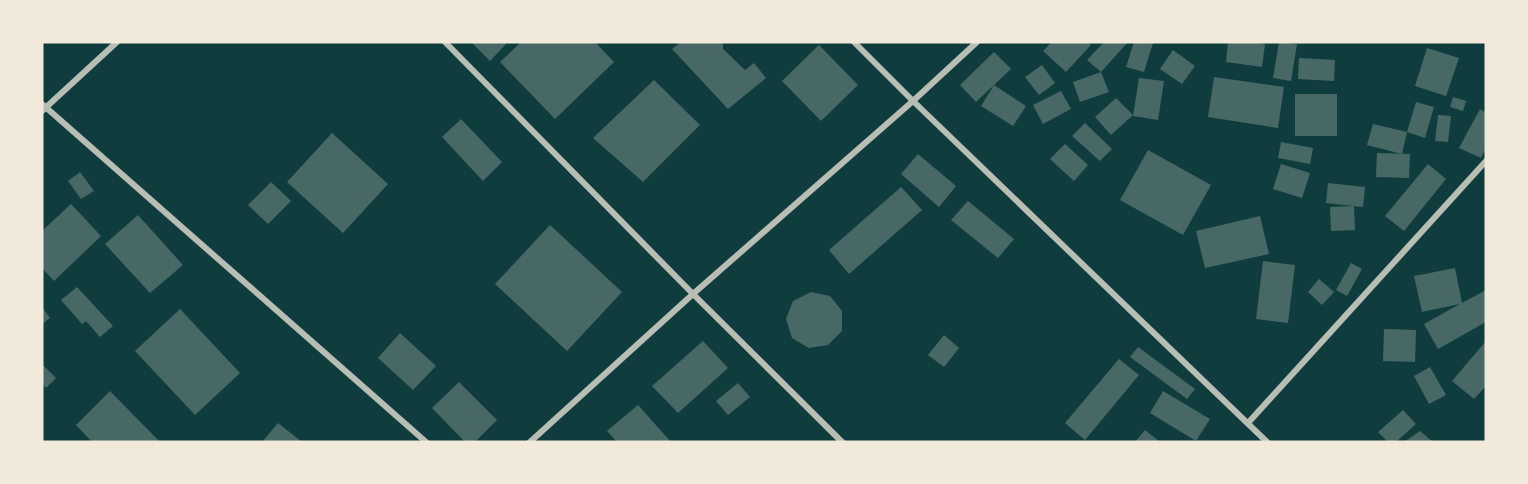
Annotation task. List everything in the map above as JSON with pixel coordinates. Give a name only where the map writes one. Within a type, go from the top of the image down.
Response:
[{"type":"street","points":[[117,42],[43,107],[426,442]]},
{"type":"street","points":[[445,42],[842,442]]},
{"type":"street","points":[[854,42],[1268,442]]},
{"type":"street","points":[[530,442],[977,42]]},
{"type":"street","points":[[1248,423],[1486,161]]},
{"type":"building","points":[[471,42],[504,42],[506,44],[490,61]]},
{"type":"building","points":[[521,42],[595,42],[614,62],[555,119],[500,62]]},
{"type":"building","points":[[681,42],[723,42],[723,49],[745,70],[754,63],[766,78],[728,109],[672,49]]},
{"type":"building","points":[[1052,42],[1088,42],[1091,45],[1066,72],[1043,51]]},
{"type":"building","points":[[1104,42],[1128,42],[1101,72],[1087,60]]},
{"type":"building","points":[[1134,42],[1153,43],[1144,72],[1126,67]]},
{"type":"building","points":[[1228,42],[1265,44],[1262,67],[1226,62]]},
{"type":"building","points":[[1279,42],[1297,44],[1291,81],[1273,78]]},
{"type":"building","points":[[819,45],[858,85],[821,121],[782,81]]},
{"type":"building","points":[[1427,48],[1459,58],[1446,96],[1415,86]]},
{"type":"building","points":[[1173,50],[1195,66],[1182,84],[1160,69]]},
{"type":"building","points":[[994,52],[1011,69],[976,102],[960,85]]},
{"type":"building","points":[[1299,58],[1335,60],[1334,81],[1298,79]]},
{"type":"building","points":[[1042,65],[1055,83],[1039,95],[1025,77]]},
{"type":"building","points":[[1101,72],[1109,92],[1080,102],[1073,82]]},
{"type":"building","points":[[1214,77],[1284,87],[1278,128],[1208,117]]},
{"type":"building","points":[[1139,78],[1164,81],[1158,120],[1133,116]]},
{"type":"building","points":[[654,80],[700,125],[643,182],[593,138]]},
{"type":"building","points":[[994,85],[1026,106],[1013,126],[981,106]]},
{"type":"building","points":[[1061,91],[1071,109],[1043,124],[1033,105]]},
{"type":"building","points":[[1295,94],[1337,94],[1337,136],[1295,136]]},
{"type":"building","points":[[1453,97],[1466,101],[1463,111],[1450,107]]},
{"type":"building","points":[[1116,98],[1133,115],[1111,135],[1095,117]]},
{"type":"building","points":[[1416,102],[1434,107],[1425,138],[1407,132]]},
{"type":"building","points":[[1480,109],[1486,113],[1486,148],[1481,158],[1459,148]]},
{"type":"building","points":[[1438,115],[1451,116],[1448,142],[1435,141]]},
{"type":"building","points":[[461,119],[502,162],[483,181],[442,137]]},
{"type":"building","points":[[1085,123],[1112,149],[1100,161],[1072,136]]},
{"type":"building","points":[[1373,124],[1407,132],[1402,154],[1367,145]]},
{"type":"building","points":[[332,133],[388,184],[343,233],[287,182]]},
{"type":"building","points":[[1281,142],[1313,148],[1310,164],[1278,158]]},
{"type":"building","points":[[1065,144],[1088,165],[1074,181],[1050,159]]},
{"type":"building","points":[[1148,150],[1211,185],[1183,235],[1120,200]]},
{"type":"building","points":[[1377,153],[1410,154],[1409,178],[1376,177]]},
{"type":"building","points":[[918,154],[956,186],[939,207],[901,174]]},
{"type":"building","points":[[1281,164],[1310,173],[1302,198],[1273,189]]},
{"type":"building","points":[[1428,164],[1446,179],[1404,231],[1385,216]]},
{"type":"building","points":[[80,172],[94,191],[81,199],[68,181]]},
{"type":"building","points":[[271,182],[291,201],[268,224],[248,205]]},
{"type":"building","points":[[1328,183],[1365,187],[1363,207],[1326,203]]},
{"type":"building","points":[[901,187],[922,210],[849,274],[829,250]]},
{"type":"building","points":[[968,201],[1014,239],[998,258],[951,220]]},
{"type":"building","points":[[71,204],[101,236],[54,281],[42,268],[42,231]]},
{"type":"building","points":[[1354,206],[1355,230],[1331,231],[1330,207]]},
{"type":"building","points":[[138,215],[183,265],[150,293],[105,244]]},
{"type":"building","points":[[1260,216],[1269,254],[1205,268],[1196,231]]},
{"type":"building","points":[[550,225],[622,292],[567,351],[495,284]]},
{"type":"building","points":[[1263,261],[1295,265],[1288,323],[1256,319]]},
{"type":"building","points":[[1351,263],[1362,269],[1347,296],[1336,290]]},
{"type":"building","points":[[1455,268],[1462,303],[1486,290],[1486,322],[1438,349],[1424,324],[1460,304],[1422,312],[1414,276]]},
{"type":"building","points":[[1319,279],[1334,292],[1322,305],[1308,292]]},
{"type":"building","points":[[77,287],[113,326],[100,337],[86,321],[82,324],[61,300]]},
{"type":"building","points":[[811,292],[830,296],[842,311],[842,331],[828,345],[809,348],[792,338],[786,319],[793,301]]},
{"type":"building","points":[[42,307],[50,318],[42,324]]},
{"type":"building","points":[[180,309],[240,373],[195,415],[135,351]]},
{"type":"building","points":[[1384,329],[1416,330],[1415,362],[1383,361]]},
{"type":"building","points":[[400,333],[436,366],[413,390],[378,358]]},
{"type":"building","points":[[944,335],[959,348],[944,367],[928,355]]},
{"type":"building","points":[[703,341],[728,368],[678,413],[652,386]]},
{"type":"building","points":[[1486,341],[1486,386],[1474,399],[1452,381]]},
{"type":"building","points":[[1138,347],[1195,389],[1187,399],[1130,357]]},
{"type":"building","points":[[1119,359],[1139,375],[1085,440],[1065,423]]},
{"type":"building","points":[[42,364],[56,378],[46,388],[42,384]]},
{"type":"building","points":[[1430,367],[1446,395],[1429,404],[1414,376]]},
{"type":"building","points":[[459,382],[497,420],[475,442],[465,442],[432,408]]},
{"type":"building","points":[[738,383],[750,397],[728,415],[716,401]]},
{"type":"building","points":[[110,391],[160,442],[92,442],[76,425]]},
{"type":"building","points":[[1163,391],[1210,419],[1196,441],[1150,413]]},
{"type":"building","points":[[638,405],[671,442],[617,442],[607,431]]},
{"type":"building","points":[[1403,410],[1416,424],[1396,442],[1388,442],[1378,432]]},
{"type":"building","points":[[278,423],[302,442],[262,442]]},
{"type":"building","points":[[1145,430],[1160,442],[1135,442]]},
{"type":"building","points":[[1420,431],[1433,442],[1404,442]]}]
